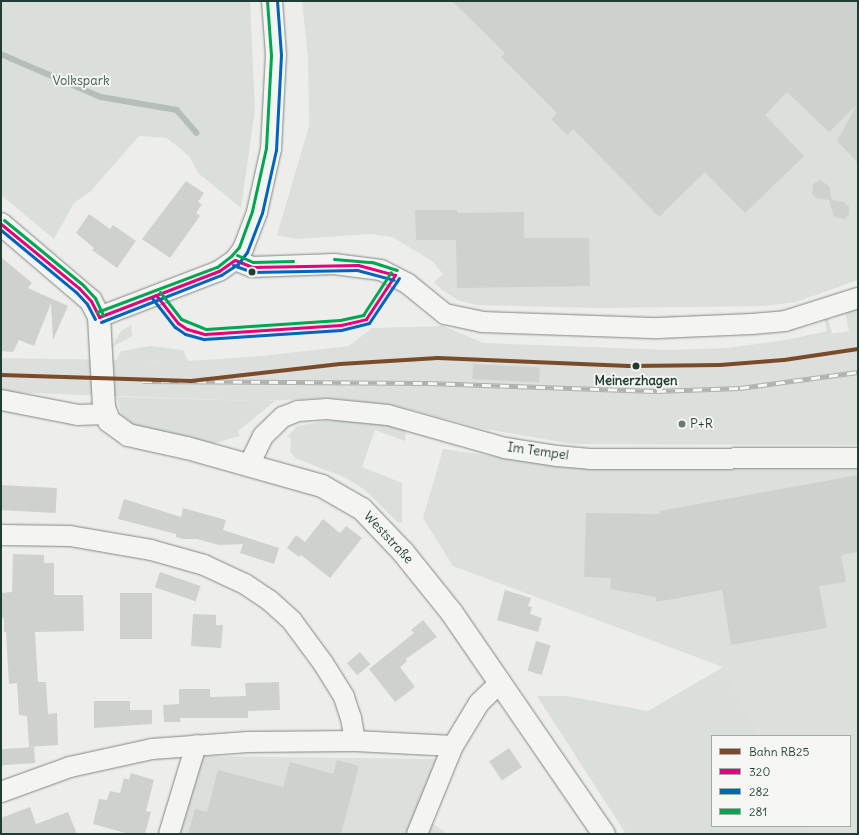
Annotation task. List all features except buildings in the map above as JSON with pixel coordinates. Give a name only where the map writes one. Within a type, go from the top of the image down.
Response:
[{"type":"main road","points":[[1,224],[79,288],[91,302],[99,316],[105,414]]},
{"type":"main road","name":"Weststraße","points":[[105,414],[109,421],[128,435],[249,465],[322,486],[362,509],[427,582],[501,682],[604,834]]},
{"type":"street","points":[[99,316],[219,271],[235,260],[250,235],[271,148],[276,55],[272,1]]},
{"type":"street","points":[[235,260],[252,267],[334,264],[382,270],[408,284],[445,314],[482,322],[658,328],[752,324],[785,321],[858,298]]},
{"type":"street","points":[[1,400],[78,415],[105,414]]},
{"type":"street","name":"Im Tempel","points":[[249,465],[263,436],[283,417],[298,411],[327,409],[388,415],[498,446],[557,456],[590,459],[858,458]]},
{"type":"street","points":[[1,535],[70,536],[151,550],[204,566],[245,584],[269,600],[292,622],[323,663],[344,697],[351,718],[355,741]]},
{"type":"street","points":[[417,834],[453,746],[479,703],[501,682]]},
{"type":"street","points":[[1,792],[70,767],[110,756],[196,745],[355,741],[453,746]]},
{"type":"street","points":[[169,834],[196,745]]},
{"type":"shaded area","points":[[302,1],[858,1],[858,280],[796,302],[765,306],[599,308],[477,305],[458,300],[442,290],[434,282],[443,274],[432,261],[392,237],[370,234],[296,239],[277,235],[309,126],[308,58]]},
{"type":"shaded area","points":[[443,326],[484,343],[669,350],[728,348],[858,330],[858,445],[572,444],[480,428],[393,405],[331,398],[259,401],[1,392],[1,358],[188,361],[262,356],[349,346],[372,328]]},
{"type":"shaded area","points":[[443,449],[554,465],[858,468],[858,834],[814,834],[810,827],[851,827],[851,735],[760,735],[723,667],[453,566],[423,518]]},
{"type":"shaded area","points":[[186,756],[436,759],[416,812],[448,834],[160,834]]},
{"type":"green space","name":"Volkspark","points":[[1,1],[250,1],[255,110],[241,208],[198,173],[189,156],[167,138],[139,136],[91,191],[74,203],[54,239],[1,195]]},
{"type":"green space","points":[[858,308],[858,330],[768,344],[827,331],[824,319],[828,318],[832,334],[849,331],[845,312]]},
{"type":"green space","points":[[131,325],[132,336],[112,347],[121,331]]},
{"type":"green space","points":[[150,346],[183,350],[188,361],[117,360],[121,351]]},
{"type":"green space","points":[[117,397],[275,401],[238,431],[240,436],[211,444],[142,428],[130,423],[121,414]]},
{"type":"green space","points":[[333,420],[382,424],[406,429],[405,441],[375,430],[362,467],[402,483],[402,523],[397,522],[365,490],[346,478],[295,458],[290,451],[291,438],[287,437],[297,426]]},
{"type":"green space","points":[[723,667],[760,735],[711,735],[711,827],[810,827],[814,834],[626,834],[537,696],[567,696],[648,711]]},
{"type":"waterway","points":[[1,54],[101,97],[177,110],[197,133]]},
{"type":"railway","points":[[143,381],[428,383],[657,391],[740,388],[858,372]]},
{"type":"rail line","name":"RB25","points":[[1,375],[191,381],[340,364],[438,358],[629,366],[720,365],[784,360],[858,349]]},
{"type":"transit line","name":"281","points":[[97,312],[217,267],[231,256],[239,247],[252,211],[266,148],[271,55],[267,1]]},
{"type":"transit line","name":"282","points":[[101,322],[221,275],[238,264],[247,252],[262,213],[276,150],[281,55],[277,1]]},
{"type":"transit line","name":"281","points":[[4,220],[83,285],[95,298],[103,315]]},
{"type":"transit line","name":"320","points":[[1,224],[79,288],[91,301],[99,317]]},
{"type":"transit line","name":"282","points":[[1,230],[76,292],[87,304],[95,319]]},
{"type":"transit line","name":"281","points":[[237,255],[253,262],[293,261]]},
{"type":"transit line","name":"281","points":[[334,259],[372,262],[397,270]]},
{"type":"transit line","name":"320","points":[[235,260],[252,267],[358,265],[395,275]]},
{"type":"transit line","name":"320","points":[[99,317],[219,271],[235,260]]},
{"type":"transit line","name":"282","points":[[233,265],[252,272],[357,270],[394,280]]},
{"type":"transit line","name":"281","points":[[160,292],[181,319],[206,329],[340,320],[363,315],[391,272]]},
{"type":"transit line","name":"320","points":[[156,295],[178,323],[187,329],[205,334],[341,325],[366,319],[395,275]]},
{"type":"transit line","name":"282","points":[[152,298],[175,327],[185,334],[204,339],[341,330],[369,323],[399,278]]},
{"type":"place","name":"Meinerzhagen","points":[[636,366]]},
{"type":"place","name":"P+R","points":[[682,424]]}]
